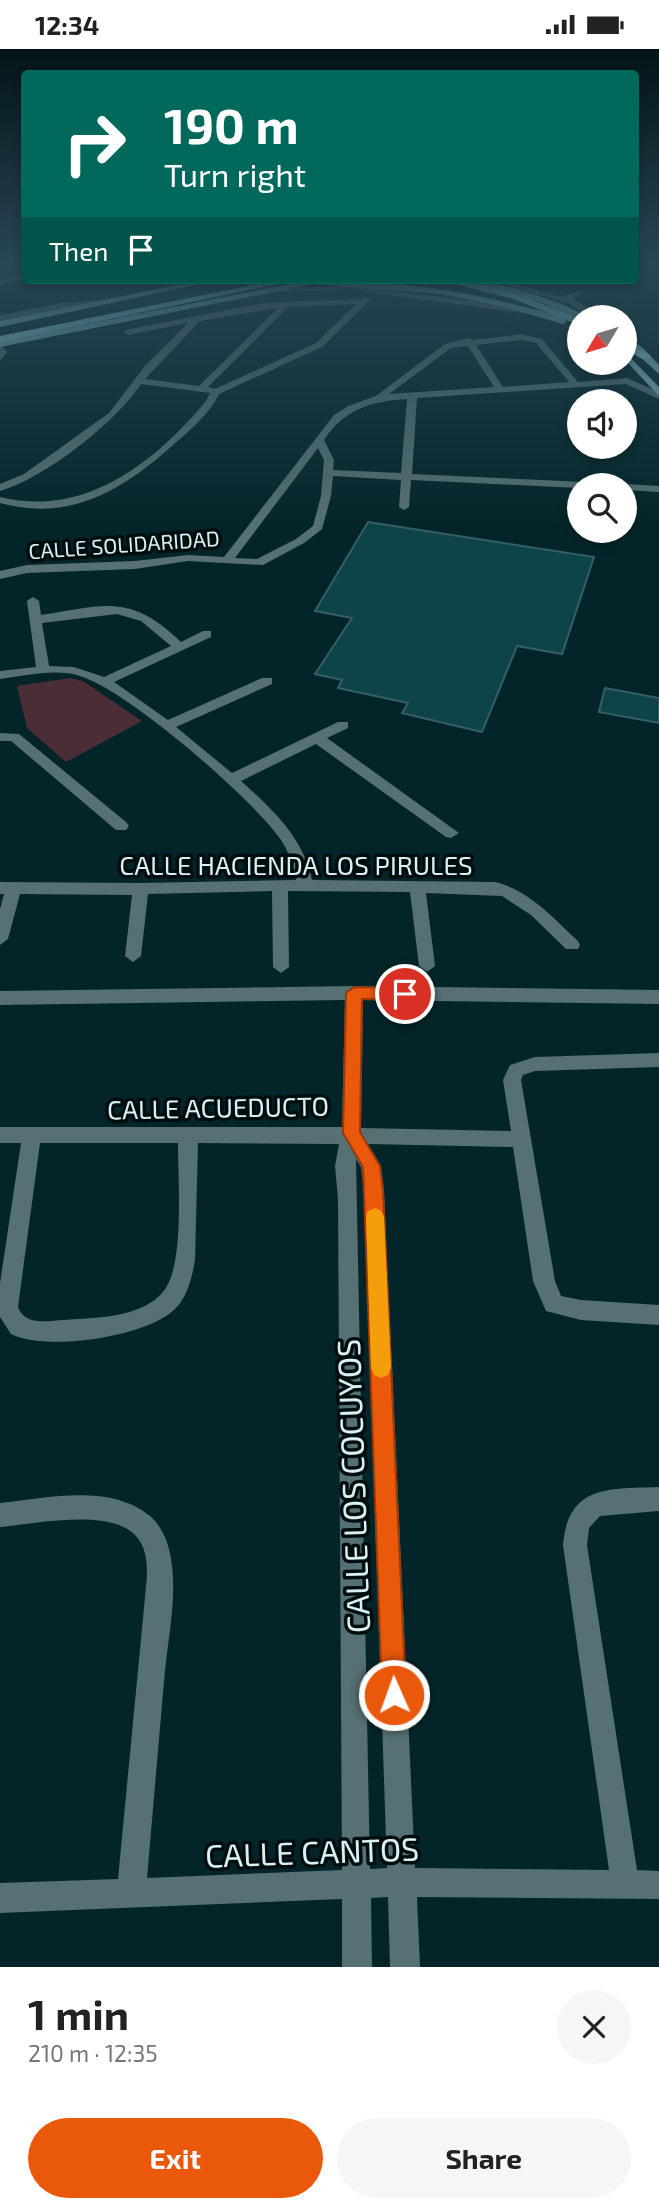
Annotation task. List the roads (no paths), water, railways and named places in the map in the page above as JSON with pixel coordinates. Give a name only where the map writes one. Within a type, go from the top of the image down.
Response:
[{"type":"highway","points":[[637,352],[646,357]]},
{"type":"main road","points":[[640,352],[659,371]]},
{"type":"main road","points":[[637,367],[659,394]]},
{"type":"street","points":[[0,488],[28,476],[112,415],[128,398],[137,381],[166,352]]},
{"type":"street","points":[[202,388],[239,352]]},
{"type":"street","points":[[137,381],[202,388],[215,392],[305,352]]},
{"type":"street","points":[[379,398],[400,385],[440,352]]},
{"type":"street","points":[[476,352],[501,391]]},
{"type":"street","points":[[548,352],[575,384]]},
{"type":"street","points":[[627,381],[628,375]]},
{"type":"street","points":[[379,398],[627,381],[659,394]]},
{"type":"street","points":[[1,501],[55,504],[102,493],[178,436],[198,418],[215,392]]},
{"type":"street","points":[[404,507],[412,397]]},
{"type":"street","name":"CALLE SOLIDARIDAD","points":[[0,575],[27,569],[135,565],[174,559],[228,559],[319,440],[330,421],[338,414],[379,398]]},
{"type":"street","points":[[228,559],[260,563],[309,535],[322,519],[329,460],[319,440]]},
{"type":"street","points":[[328,473],[567,484]]},
{"type":"street","points":[[637,488],[659,489]]},
{"type":"street","points":[[33,601],[43,670]]},
{"type":"street","points":[[36,620],[113,611],[129,612],[147,620],[179,647]]},
{"type":"street","points":[[104,682],[206,634]]},
{"type":"street","points":[[0,675],[43,670],[77,671],[104,682],[166,726],[230,780],[281,829],[302,865],[304,885]]},
{"type":"street","points":[[166,726],[267,681]]},
{"type":"street","points":[[230,780],[343,725]]},
{"type":"street","points":[[0,737],[14,737],[121,826]]},
{"type":"street","points":[[317,738],[451,833]]},
{"type":"street","points":[[280,885],[281,967]]},
{"type":"street","name":"CALLE HACIENDA LOS PIRULES","points":[[7,888],[141,889],[280,885],[418,889],[473,887],[511,892],[572,945]]},
{"type":"street","points":[[0,939],[7,888]]},
{"type":"street","points":[[134,955],[141,889]]},
{"type":"street","points":[[418,889],[427,966]]},
{"type":"street","points":[[0,998],[354,993],[659,996]]},
{"type":"street","name":"CALLE LOS COCUYOS","points":[[354,993],[351,1133],[345,1166],[348,1199],[356,1967]]},
{"type":"street","points":[[659,1060],[522,1066],[516,1070],[512,1080],[544,1280],[554,1304],[581,1310],[659,1315]]},
{"type":"street","name":"CALLE LOS COCUYOS","points":[[351,1133],[372,1166],[374,1191],[405,1967]]},
{"type":"street","name":"CALLE ACUEDUCTO","points":[[0,1135],[188,1137],[351,1133],[521,1139]]},
{"type":"street","points":[[32,1135],[7,1307],[12,1321],[25,1330],[47,1331],[133,1321],[155,1312],[172,1299],[178,1288],[185,1261],[188,1137]]},
{"type":"street","points":[[625,1883],[575,1545],[578,1523],[587,1509],[599,1503],[659,1499]]},
{"type":"street","points":[[0,1515],[87,1508],[121,1511],[142,1521],[155,1543],[159,1574],[159,1612],[131,1891]]},
{"type":"street","name":"CALLE CANTOS","points":[[0,1898],[401,1882],[659,1885]]}]
